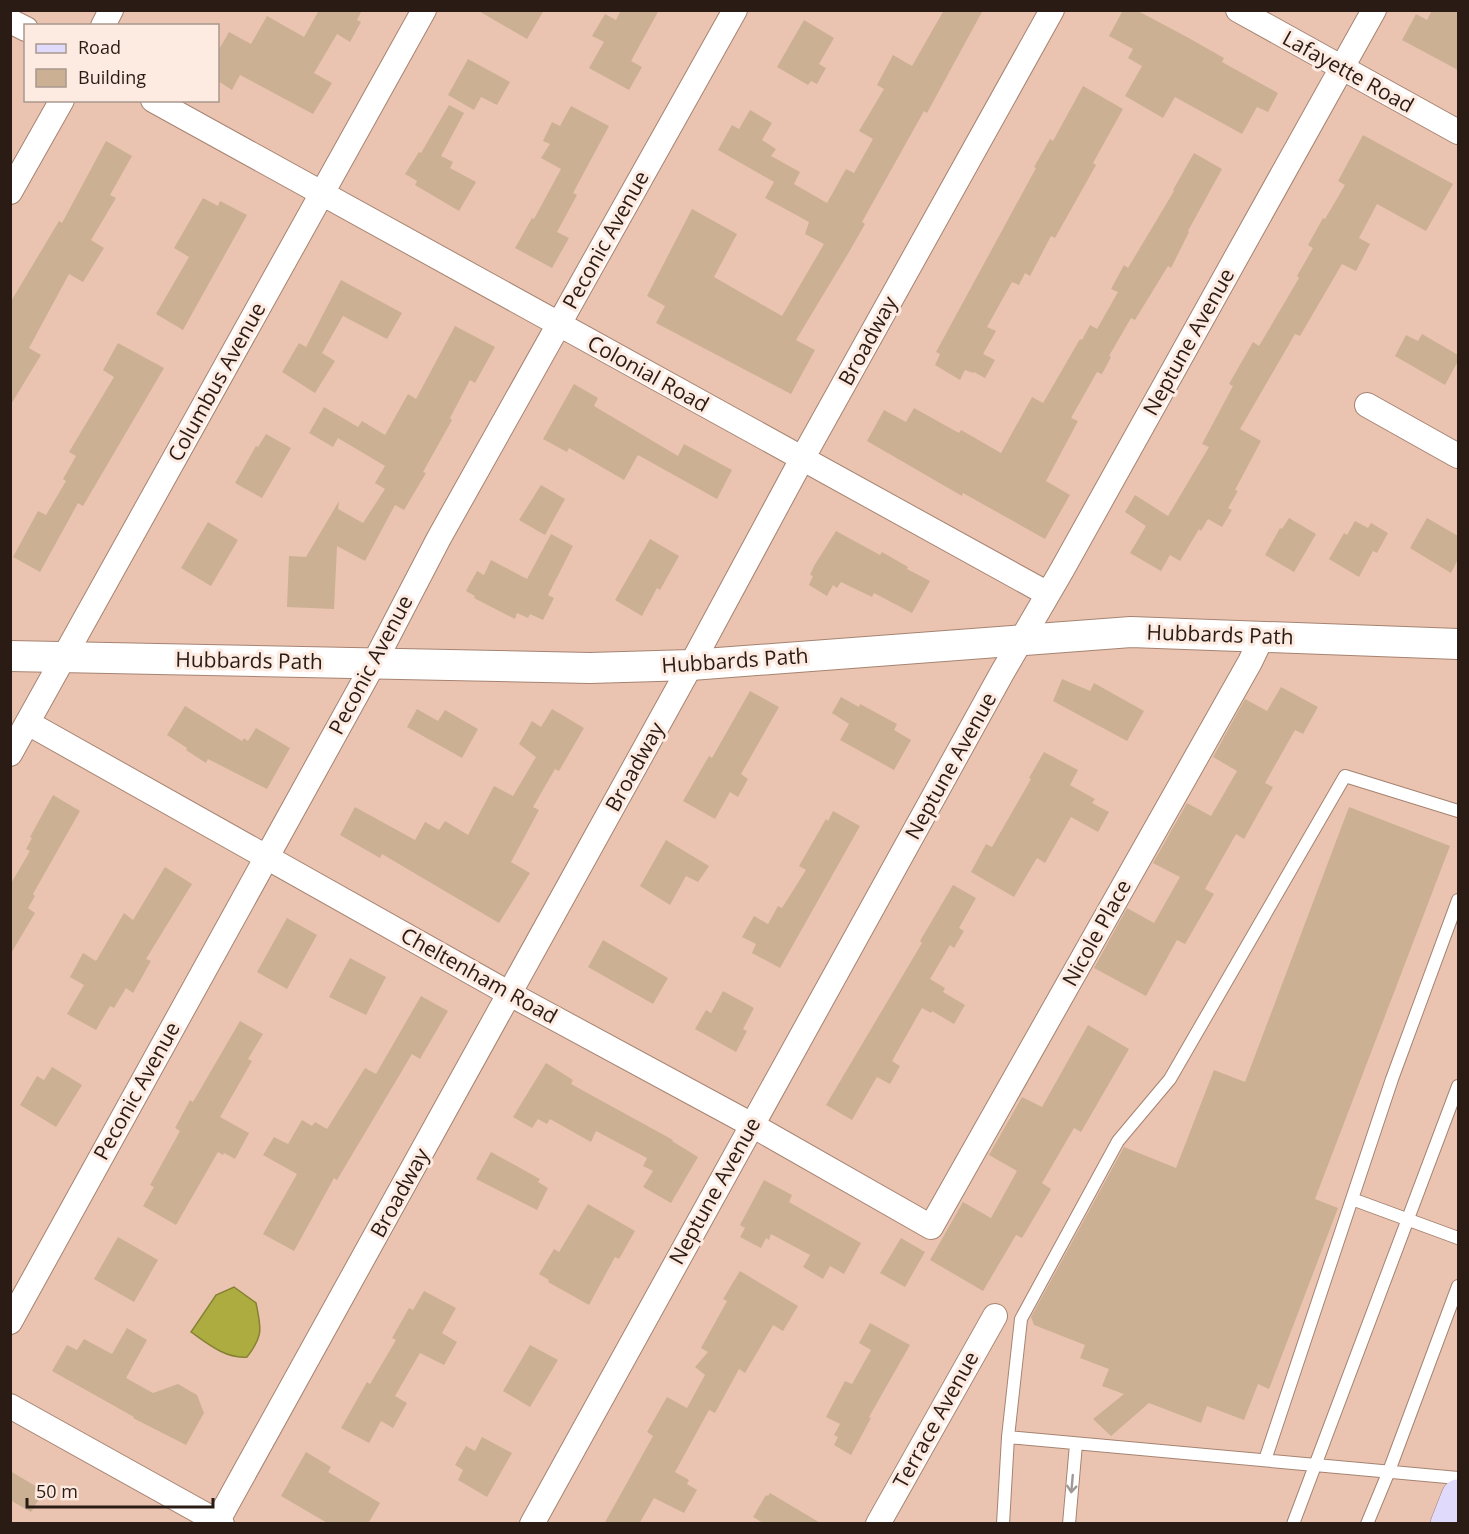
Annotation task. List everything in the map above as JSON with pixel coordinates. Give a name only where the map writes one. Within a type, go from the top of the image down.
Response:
[{"type":"main road","points":[[1447,1524],[1458,1496]]},
{"type":"street","points":[[104,24],[111,10]]},
{"type":"street","name":"Columbus Avenue","points":[[10,754],[424,10]]},
{"type":"street","name":"Peconic Avenue","points":[[10,1322],[374,663],[439,538],[735,10]]},
{"type":"street","name":"Broadway","points":[[219,1523],[691,666],[802,459],[1052,10]]},
{"type":"street","name":"Lafayette Road","points":[[1238,10],[1458,132]]},
{"type":"street","name":"Neptune Avenue","points":[[532,1524],[1020,642],[1374,10]]},
{"type":"street","points":[[10,21],[24,28]]},
{"type":"street","points":[[10,192],[61,102]]},
{"type":"street","name":"Colonial Road","points":[[157,102],[1048,594]]},
{"type":"street","points":[[1367,405],[1458,456]]},
{"type":"street","name":"Hubbards Path","points":[[10,656],[590,668],[691,666],[1131,632],[1458,644]]},
{"type":"street","name":"Nicole Place","points":[[931,1227],[1262,637]]},
{"type":"street","name":"Cheltenham Road","points":[[28,723],[510,994],[752,1125],[931,1227]]},
{"type":"street","name":"Terrace Avenue","points":[[878,1524],[994,1316]]},
{"type":"street","points":[[10,1406],[219,1523]]},
{"type":"lane","points":[[1003,1524],[1008,1437],[1022,1320],[1026,1310],[1118,1141],[1170,1079],[1345,776],[1458,811]]},
{"type":"lane","points":[[1265,1460],[1392,1079],[1458,900]]},
{"type":"lane","points":[[1293,1524],[1458,1086]]},
{"type":"lane","points":[[1352,1199],[1458,1238]]},
{"type":"lane","points":[[1367,1524],[1458,1286]]},
{"type":"lane","points":[[1008,1437],[1458,1478]]},
{"type":"lane","points":[[1069,1524],[1076,1444]]},
{"type":"shaded area","points":[[234,1287],[256,1303],[258,1312],[259,1337],[247,1357],[225,1353],[191,1332],[216,1295]]},
{"type":"building","points":[[319,10],[362,10],[357,20],[361,22],[350,42],[337,34],[314,73],[332,83],[313,114],[240,75],[232,90],[219,82],[219,49],[229,32],[251,44],[267,16],[304,37]]},
{"type":"building","points":[[477,10],[544,10],[527,39]]},
{"type":"building","points":[[621,10],[659,10],[631,61],[642,67],[629,90],[589,68],[604,42],[592,36],[605,14],[616,20]]},
{"type":"building","points":[[944,10],[983,10],[927,113],[924,111],[862,222],[865,224],[796,340],[815,350],[791,394],[656,323],[665,306],[647,296],[692,209],[737,234],[714,277],[782,316],[824,244],[805,234],[809,222],[765,198],[774,182],[718,150],[732,125],[739,129],[750,110],[772,123],[762,140],[776,149],[771,156],[800,172],[794,184],[827,203],[846,169],[854,173],[873,139],[859,131],[884,89],[877,85],[893,55],[912,66]]},
{"type":"building","points":[[1123,10],[1136,10],[1185,36],[1224,58],[1222,62],[1278,93],[1268,112],[1257,107],[1242,134],[1175,97],[1163,118],[1125,96],[1142,66],[1128,58],[1133,49],[1109,36]]},
{"type":"building","points":[[1432,10],[1458,10],[1458,70],[1402,40],[1416,14],[1427,20]]},
{"type":"building","points":[[804,20],[834,38],[819,64],[826,68],[817,84],[811,81],[808,85],[777,67]]},
{"type":"building","points":[[468,59],[510,82],[497,105],[481,97],[474,110],[448,95]]},
{"type":"building","points":[[1083,86],[1123,109],[1093,163],[1096,165],[1055,238],[1051,236],[1030,276],[1025,273],[1019,285],[1012,282],[987,327],[996,331],[983,354],[995,360],[985,378],[965,370],[960,380],[935,365],[940,354],[936,352],[1036,168],[1034,167],[1050,139],[1053,141]]},
{"type":"building","points":[[449,105],[464,113],[441,156],[453,162],[450,168],[476,182],[459,211],[415,185],[417,181],[405,174],[419,152],[421,153]]},
{"type":"building","points":[[571,106],[609,126],[573,193],[577,195],[557,232],[569,238],[552,268],[515,248],[532,218],[534,219],[561,169],[541,158],[550,144],[543,141],[552,122],[560,126]]},
{"type":"building","points":[[1363,135],[1453,184],[1426,231],[1377,204],[1359,238],[1370,244],[1356,271],[1342,264],[1300,336],[1295,334],[1240,429],[1261,441],[1235,490],[1238,491],[1228,508],[1232,510],[1222,527],[1208,519],[1201,531],[1199,529],[1180,561],[1170,555],[1161,571],[1130,553],[1146,526],[1125,512],[1135,495],[1168,516],[1209,447],[1202,444],[1233,386],[1229,384],[1253,342],[1259,346],[1299,278],[1297,276],[1313,248],[1308,245],[1345,185],[1338,181]]},
{"type":"building","points":[[106,141],[132,156],[110,195],[116,198],[91,240],[104,248],[83,282],[69,274],[29,348],[41,355],[10,406],[10,303],[59,221],[62,223]]},
{"type":"building","points":[[1194,153],[1222,169],[1188,231],[1171,268],[1168,266],[1135,320],[1131,318],[1109,356],[1111,357],[1102,374],[1097,372],[1071,418],[1078,421],[1046,481],[1070,495],[1045,539],[963,493],[962,496],[867,441],[884,410],[906,422],[914,408],[959,433],[961,430],[1001,453],[1032,397],[1043,403],[1090,325],[1097,329],[1118,292],[1111,289],[1124,265],[1128,268]]},
{"type":"building","points":[[203,198],[218,206],[220,201],[247,215],[183,330],[156,314],[189,257],[174,248]]},
{"type":"building","points":[[341,280],[402,313],[387,339],[343,316],[322,353],[335,361],[315,393],[282,372],[299,343],[306,347]]},
{"type":"building","points":[[455,326],[495,347],[475,383],[470,380],[450,418],[452,420],[423,472],[426,473],[404,510],[395,505],[365,561],[337,546],[334,609],[287,607],[289,556],[306,557],[339,501],[338,509],[363,523],[385,489],[375,483],[385,466],[338,438],[333,447],[309,433],[324,407],[358,427],[362,421],[385,435],[408,394],[416,399]]},
{"type":"building","points":[[1422,334],[1458,355],[1458,361],[1445,385],[1395,356],[1406,335],[1418,341]]},
{"type":"building","points":[[118,343],[164,368],[83,506],[78,503],[40,572],[13,557],[38,511],[46,515],[66,481],[63,479],[76,456],[69,452],[114,377],[103,370]]},
{"type":"building","points":[[574,384],[598,398],[594,406],[678,456],[684,444],[732,470],[717,499],[638,455],[624,480],[569,448],[567,452],[543,439]]},
{"type":"building","points":[[266,434],[291,448],[262,498],[235,483],[256,446],[258,447]]},
{"type":"building","points":[[541,485],[565,499],[545,535],[519,520]]},
{"type":"building","points":[[1289,518],[1316,534],[1294,572],[1265,555],[1280,528],[1282,529]]},
{"type":"building","points":[[1427,518],[1458,536],[1458,559],[1451,573],[1410,548]]},
{"type":"building","points":[[1355,521],[1368,528],[1371,523],[1388,533],[1377,553],[1373,551],[1359,577],[1329,559],[1344,533],[1347,535]]},
{"type":"building","points":[[208,522],[238,540],[211,586],[181,568]]},
{"type":"building","points":[[836,531],[880,555],[882,552],[930,581],[912,613],[874,593],[872,597],[841,582],[837,588],[833,585],[827,596],[809,585],[814,566]]},
{"type":"building","points":[[551,534],[573,546],[548,595],[554,598],[543,620],[530,614],[528,618],[517,613],[515,619],[474,598],[475,596],[466,591],[477,571],[484,575],[491,560],[527,579]]},
{"type":"building","points":[[650,539],[679,556],[660,590],[657,588],[642,616],[615,600]]},
{"type":"building","points":[[1062,679],[1090,691],[1094,683],[1144,711],[1127,741],[1053,701]]},
{"type":"building","points":[[1281,687],[1318,707],[1303,734],[1295,730],[1265,783],[1273,787],[1244,839],[1236,834],[1205,889],[1214,894],[1185,944],[1177,940],[1146,996],[1094,968],[1127,908],[1154,923],[1180,877],[1153,863],[1187,803],[1211,816],[1237,771],[1213,757],[1245,699],[1267,711]]},
{"type":"building","points":[[750,691],[779,707],[741,774],[748,779],[738,797],[730,792],[715,819],[683,801],[709,756],[712,758]]},
{"type":"building","points":[[841,697],[859,707],[860,704],[897,724],[894,730],[911,740],[894,770],[840,740],[849,724],[832,713]]},
{"type":"building","points":[[185,706],[242,741],[244,738],[248,741],[256,728],[290,748],[267,789],[208,759],[206,763],[167,735]]},
{"type":"building","points":[[417,709],[438,721],[445,710],[478,729],[462,758],[407,727]]},
{"type":"building","points":[[552,709],[584,728],[559,771],[555,769],[533,807],[539,810],[511,862],[530,873],[499,923],[382,854],[380,858],[340,835],[355,807],[415,840],[425,822],[439,830],[445,821],[468,835],[494,786],[513,796],[536,757],[519,744],[532,721],[541,727]]},
{"type":"building","points":[[1044,752],[1078,770],[1070,785],[1095,799],[1092,803],[1109,812],[1098,832],[1071,817],[1045,863],[1037,858],[1014,897],[971,872],[986,844],[992,847]]},
{"type":"building","points":[[53,795],[80,811],[33,894],[35,896],[28,908],[35,913],[10,955],[10,885],[30,851],[26,849],[32,838],[30,837]]},
{"type":"building","points":[[1349,807],[1450,846],[1315,1199],[1338,1208],[1269,1389],[1258,1384],[1244,1420],[1207,1406],[1201,1423],[1149,1403],[1111,1436],[1093,1419],[1124,1394],[1102,1386],[1109,1369],[1080,1358],[1085,1345],[1034,1325],[1031,1317],[1124,1147],[1176,1168],[1214,1070],[1245,1082]]},
{"type":"building","points":[[833,811],[860,826],[780,968],[752,953],[756,944],[742,937],[754,916],[768,924],[778,906],[782,908],[806,870],[799,866]]},
{"type":"building","points":[[666,840],[709,866],[698,882],[686,876],[670,905],[640,886]]},
{"type":"building","points":[[165,867],[192,884],[146,959],[151,961],[133,993],[126,988],[114,1008],[110,1006],[96,1030],[67,1014],[84,985],[70,977],[83,953],[96,961],[124,913],[133,920]]},
{"type":"building","points":[[953,885],[976,898],[959,928],[964,931],[954,948],[950,945],[930,979],[945,988],[943,992],[965,1005],[954,1024],[922,1008],[892,1061],[900,1066],[890,1084],[877,1077],[852,1120],[826,1105],[922,943],[920,941]]},
{"type":"building","points":[[287,918],[317,935],[287,989],[257,972]]},
{"type":"building","points":[[603,940],[668,978],[653,1004],[588,967]]},
{"type":"building","points":[[350,958],[386,977],[366,1015],[329,997]]},
{"type":"building","points":[[723,991],[754,1008],[743,1029],[747,1031],[736,1052],[695,1029],[706,1010],[711,1013]]},
{"type":"building","points":[[421,996],[448,1011],[420,1059],[412,1054],[337,1180],[334,1178],[294,1251],[263,1234],[297,1174],[263,1155],[274,1137],[288,1144],[302,1120],[312,1126],[315,1122],[327,1129],[365,1068],[376,1074]]},
{"type":"building","points":[[240,1021],[263,1034],[248,1059],[252,1061],[220,1117],[249,1133],[235,1159],[218,1152],[176,1225],[143,1206],[154,1187],[150,1185],[180,1131],[175,1128],[190,1100],[193,1102]]},
{"type":"building","points":[[1088,1025],[1129,1049],[1081,1132],[1074,1128],[1042,1183],[1051,1189],[1022,1238],[1016,1235],[983,1291],[930,1260],[963,1202],[991,1218],[1017,1171],[989,1155],[1022,1097],[1042,1107]]},
{"type":"building","points":[[546,1063],[573,1080],[571,1084],[673,1140],[698,1157],[671,1203],[643,1187],[653,1171],[643,1166],[647,1158],[596,1131],[591,1142],[550,1119],[547,1124],[538,1119],[532,1128],[513,1117]]},
{"type":"building","points":[[52,1067],[82,1085],[56,1127],[20,1105],[37,1076],[44,1080]]},
{"type":"building","points":[[491,1152],[540,1179],[538,1182],[548,1188],[537,1210],[476,1179]]},
{"type":"building","points":[[764,1180],[792,1195],[789,1202],[861,1243],[844,1274],[830,1266],[823,1279],[803,1267],[810,1255],[771,1234],[769,1240],[766,1238],[761,1248],[740,1237],[745,1228],[740,1225]]},
{"type":"building","points":[[588,1204],[635,1231],[619,1259],[615,1257],[589,1305],[548,1282],[549,1280],[539,1274],[554,1249],[559,1252]]},
{"type":"building","points":[[118,1237],[158,1260],[134,1302],[94,1279]]},
{"type":"building","points":[[901,1238],[925,1252],[905,1287],[880,1273]]},
{"type":"building","points":[[740,1271],[798,1306],[783,1331],[773,1325],[745,1373],[739,1369],[715,1413],[709,1410],[675,1472],[689,1480],[687,1484],[697,1490],[684,1513],[654,1498],[639,1524],[604,1524],[653,1436],[647,1432],[667,1397],[687,1408],[705,1375],[695,1367],[708,1352],[701,1348],[727,1301],[723,1299]]},
{"type":"building","points":[[424,1291],[456,1308],[442,1333],[457,1342],[444,1365],[420,1353],[395,1396],[407,1403],[393,1428],[381,1421],[369,1443],[341,1428],[367,1382],[370,1384],[396,1340],[392,1338],[409,1308],[413,1310]]},
{"type":"building","points":[[870,1323],[910,1345],[869,1417],[871,1418],[851,1455],[834,1445],[838,1437],[834,1435],[840,1424],[826,1417],[845,1381],[852,1384],[871,1350],[859,1343]]},
{"type":"building","points":[[127,1328],[147,1340],[126,1378],[153,1393],[178,1384],[197,1395],[204,1413],[186,1445],[133,1418],[52,1371],[67,1345],[77,1350],[84,1339],[112,1354]]},
{"type":"building","points":[[530,1345],[558,1360],[530,1407],[503,1391]]},
{"type":"building","points":[[482,1437],[512,1453],[487,1497],[458,1480],[463,1470],[455,1465],[466,1446],[475,1451]]},
{"type":"building","points":[[306,1452],[331,1467],[328,1472],[380,1503],[368,1524],[329,1524],[281,1496]]},
{"type":"building","points":[[10,1471],[44,1491],[31,1512],[10,1500]]},
{"type":"building","points":[[770,1493],[822,1524],[765,1524],[753,1517],[766,1495]]}]
